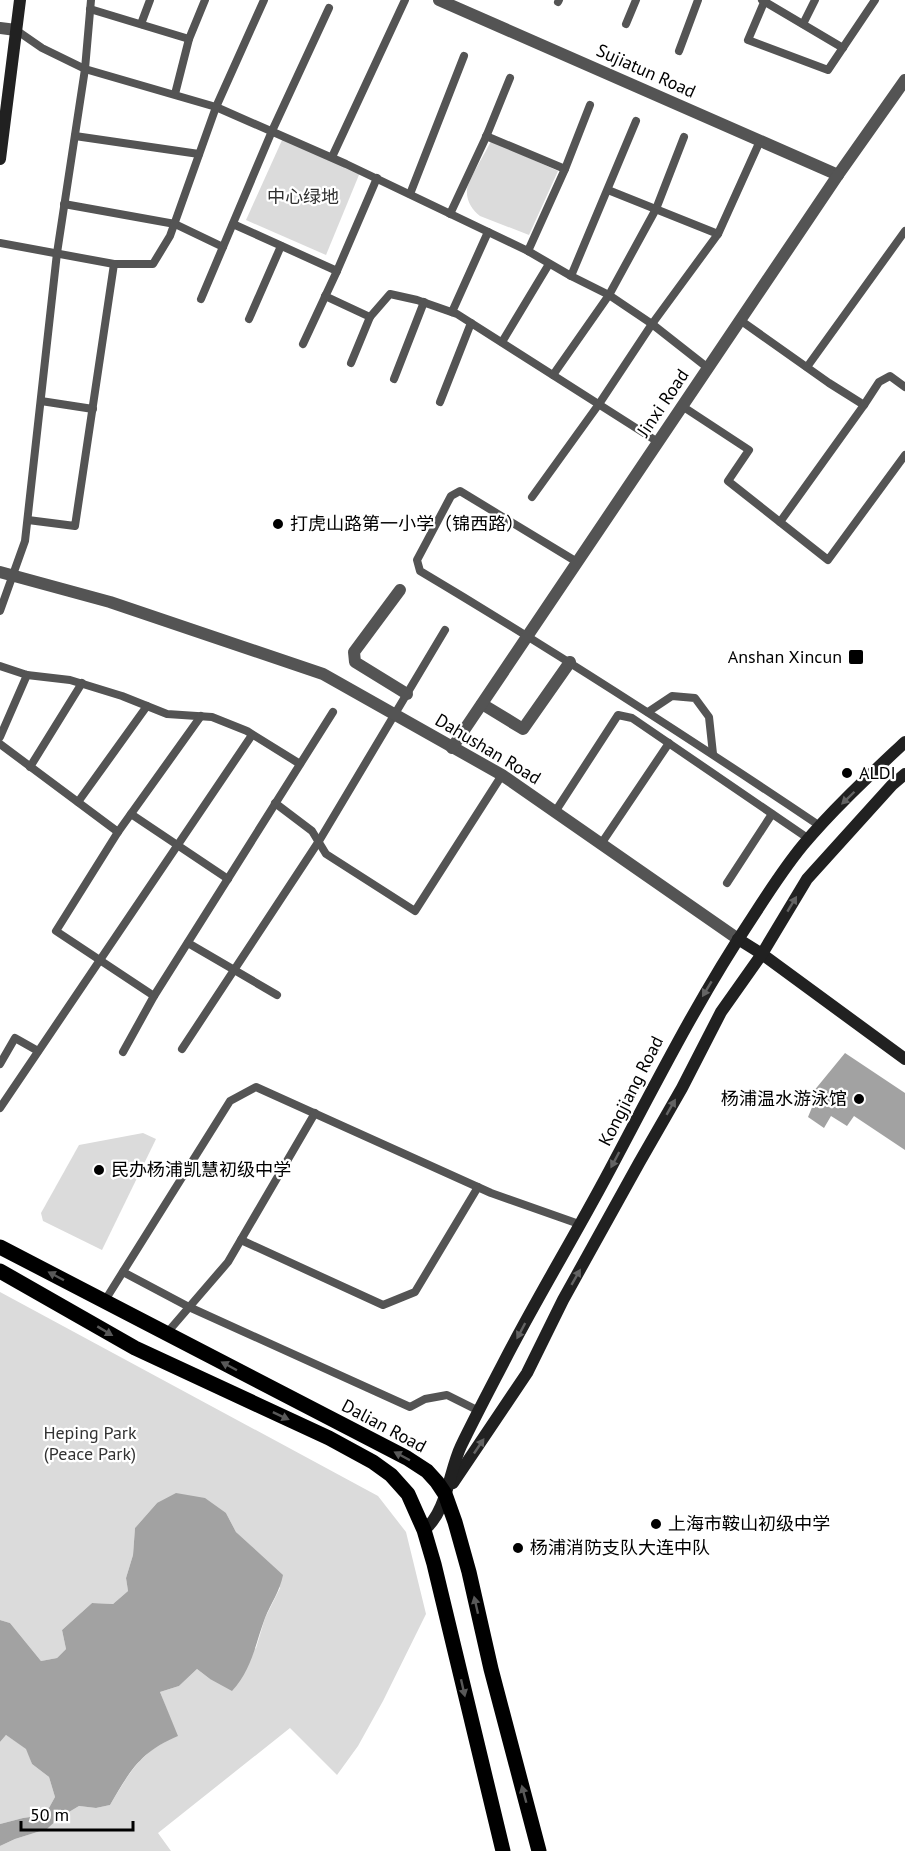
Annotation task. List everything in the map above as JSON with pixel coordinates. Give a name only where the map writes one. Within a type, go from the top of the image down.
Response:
[{"type":"main road","points":[[0,159],[20,0]]},
{"type":"main road","name":"Kongjiang Road","points":[[424,1530],[434,1519],[460,1448],[540,1294],[609,1171],[675,1044],[738,939],[809,838],[905,742]]},
{"type":"main road","name":"Kongjiang Road","points":[[445,1494],[527,1373],[563,1300],[682,1088],[721,1012],[762,954],[807,879],[892,785],[905,774]]},
{"type":"main road","name":"Dahushan Road","points":[[738,939],[762,954],[905,1059]]},
{"type":"main road","name":"Dalian Road","points":[[0,1247],[407,1458],[427,1471],[445,1494],[455,1522],[469,1572],[490,1669],[539,1851]]},
{"type":"main road","name":"Dalian Road","points":[[0,1271],[135,1348],[329,1438],[373,1462],[391,1475],[408,1494],[424,1530],[434,1564],[502,1851]]},
{"type":"street","name":"Sujiatun Road","points":[[439,0],[838,175]]},
{"type":"street","points":[[0,28],[16,30]]},
{"type":"street","name":"Jinxi Road","points":[[452,748],[838,175],[905,80]]},
{"type":"street","name":"Dahushan Road","points":[[0,572],[110,602],[323,674],[502,775],[738,939]]},
{"type":"street","points":[[400,590],[354,652],[355,662],[407,694]]},
{"type":"street","points":[[482,704],[523,729],[570,662]]},
{"type":"lane","points":[[141,24],[150,0]]},
{"type":"lane","points":[[175,94],[189,39],[205,0]]},
{"type":"lane","points":[[0,243],[114,264],[153,264],[170,236],[216,107],[264,0]]},
{"type":"lane","points":[[332,157],[405,0]]},
{"type":"lane","points":[[626,24],[636,0]]},
{"type":"lane","points":[[679,51],[698,0]]},
{"type":"lane","points":[[843,48],[764,0],[748,40],[828,70],[843,48],[875,0]]},
{"type":"lane","points":[[802,24],[815,0]]},
{"type":"lane","points":[[0,611],[25,541],[57,253],[85,69],[91,4],[141,24],[189,39]]},
{"type":"lane","points":[[201,299],[272,131],[329,9]]},
{"type":"lane","points":[[16,30],[42,48],[85,69],[216,107],[272,131],[377,178],[528,251],[609,295],[652,324],[708,368]]},
{"type":"lane","points":[[410,194],[464,56]]},
{"type":"lane","points":[[450,214],[510,78]]},
{"type":"lane","points":[[528,251],[565,169],[590,105]]},
{"type":"lane","points":[[571,276],[636,121]]},
{"type":"lane","points":[[75,136],[199,154]]},
{"type":"lane","points":[[486,136],[565,169]]},
{"type":"lane","points":[[553,375],[609,295],[656,209],[684,137]]},
{"type":"lane","points":[[532,497],[599,404],[652,324],[718,234],[760,141]]},
{"type":"lane","points":[[303,344],[377,178]]},
{"type":"lane","points":[[608,190],[718,234]]},
{"type":"lane","points":[[64,204],[175,224],[223,247]]},
{"type":"lane","points":[[233,224],[337,271]]},
{"type":"lane","points":[[807,367],[905,231]]},
{"type":"lane","points":[[452,312],[488,232]]},
{"type":"lane","points":[[249,319],[281,246]]},
{"type":"lane","points":[[28,520],[75,526],[114,264]]},
{"type":"lane","points":[[502,342],[549,264]]},
{"type":"lane","points":[[351,363],[370,316],[390,294],[424,302],[452,312],[471,323],[658,442]]},
{"type":"lane","points":[[326,296],[370,316]]},
{"type":"lane","points":[[394,378],[424,302]]},
{"type":"lane","points":[[740,320],[864,405]]},
{"type":"lane","points":[[440,402],[471,323]]},
{"type":"lane","points":[[780,522],[879,382],[890,376],[905,387]]},
{"type":"lane","points":[[41,401],[93,409]]},
{"type":"lane","points":[[682,406],[749,450],[728,481],[828,560],[905,455]]},
{"type":"lane","points":[[577,562],[460,491],[451,496],[417,560],[420,571],[528,635],[820,826]]},
{"type":"lane","points":[[182,1049],[319,842],[445,630]]},
{"type":"lane","points":[[0,666],[27,675],[82,683],[167,714],[212,717],[252,735],[300,764]]},
{"type":"lane","points":[[0,737],[27,675]]},
{"type":"lane","points":[[30,767],[82,683]]},
{"type":"lane","points":[[648,712],[672,696],[695,698],[709,717],[713,754]]},
{"type":"lane","points":[[78,802],[147,706]]},
{"type":"lane","points":[[123,1052],[154,996],[333,712]]},
{"type":"lane","points":[[555,812],[618,715],[632,718],[809,838]]},
{"type":"lane","points":[[154,996],[56,931],[118,832],[201,716]]},
{"type":"lane","points":[[0,1108],[252,735]]},
{"type":"lane","points":[[601,844],[669,743]]},
{"type":"lane","points":[[0,744],[118,832]]},
{"type":"lane","points":[[275,803],[312,831],[326,854],[415,911],[502,775]]},
{"type":"lane","points":[[131,814],[228,879]]},
{"type":"lane","points":[[727,883],[772,814]]},
{"type":"lane","points":[[188,943],[277,994]]},
{"type":"lane","points":[[0,1064],[15,1038],[38,1051]]},
{"type":"lane","points":[[0,1041],[10,1047]]},
{"type":"lane","points":[[104,1302],[230,1101],[256,1087],[491,1193],[579,1224]]},
{"type":"lane","points":[[166,1334],[228,1262],[315,1113]]},
{"type":"lane","points":[[241,1240],[383,1305],[415,1292],[478,1187]]},
{"type":"lane","points":[[123,1272],[189,1307],[410,1407],[425,1399],[447,1395],[479,1411]]},
{"type":"green space","name":"中心绿地","points":[[283,138],[361,170],[326,255],[246,220]]},
{"type":"green space","points":[[491,141],[558,171],[529,235],[480,216],[469,201],[468,185]]},
{"type":"green space","points":[[143,1133],[156,1139],[102,1250],[43,1221],[41,1213],[79,1145]]},
{"type":"green space","name":"Heping Park (Peace Park)","points":[[0,1292],[378,1496],[406,1532],[426,1614],[383,1701],[358,1746],[337,1775],[290,1728],[158,1833],[171,1851],[0,1851],[0,1846],[47,1829],[59,1818],[79,1806],[96,1808],[110,1805],[137,1764],[164,1742],[177,1736],[160,1692],[179,1686],[197,1669],[210,1679],[256,1648],[265,1618],[280,1588],[251,1546],[236,1532],[226,1513],[157,1503],[135,1528],[133,1555],[126,1578],[128,1591],[113,1604],[92,1603],[62,1630],[66,1649],[57,1658],[41,1661],[10,1623],[0,1620]]},
{"type":"green space","points":[[6,1735],[27,1749],[32,1764],[49,1777],[55,1797],[45,1815],[0,1824],[0,1742]]},
{"type":"shaded area","name":"杨浦温水游泳馆","points":[[845,1053],[905,1093],[905,1150],[854,1116],[847,1126],[831,1116],[824,1128],[808,1117],[813,1105],[813,1092]]},
{"type":"shaded area","points":[[176,1493],[205,1498],[226,1513],[236,1532],[283,1575],[249,1665],[232,1691],[197,1669],[179,1686],[160,1692],[178,1736],[154,1749],[137,1764],[110,1805],[96,1808],[79,1806],[59,1818],[47,1829],[0,1846],[0,1824],[45,1815],[55,1797],[49,1777],[32,1764],[26,1749],[6,1735],[0,1742],[0,1620],[10,1623],[41,1661],[57,1658],[66,1649],[62,1630],[92,1603],[113,1604],[128,1591],[126,1578],[133,1555],[135,1528],[157,1503]]},
{"type":"place","name":"打虎山路第一小学（锦西路）","points":[[278,524]]},
{"type":"place","name":"Anshan Xincun","points":[[856,657]]},
{"type":"place","name":"ALDI","points":[[847,773]]},
{"type":"place","name":"杨浦温水游泳馆","points":[[859,1099]]},
{"type":"place","name":"民办杨浦凯慧初级中学","points":[[99,1170]]},
{"type":"place","name":"上海市鞍山初级中学","points":[[656,1524]]},
{"type":"place","name":"杨浦消防支队大连中队","points":[[518,1548]]}]
